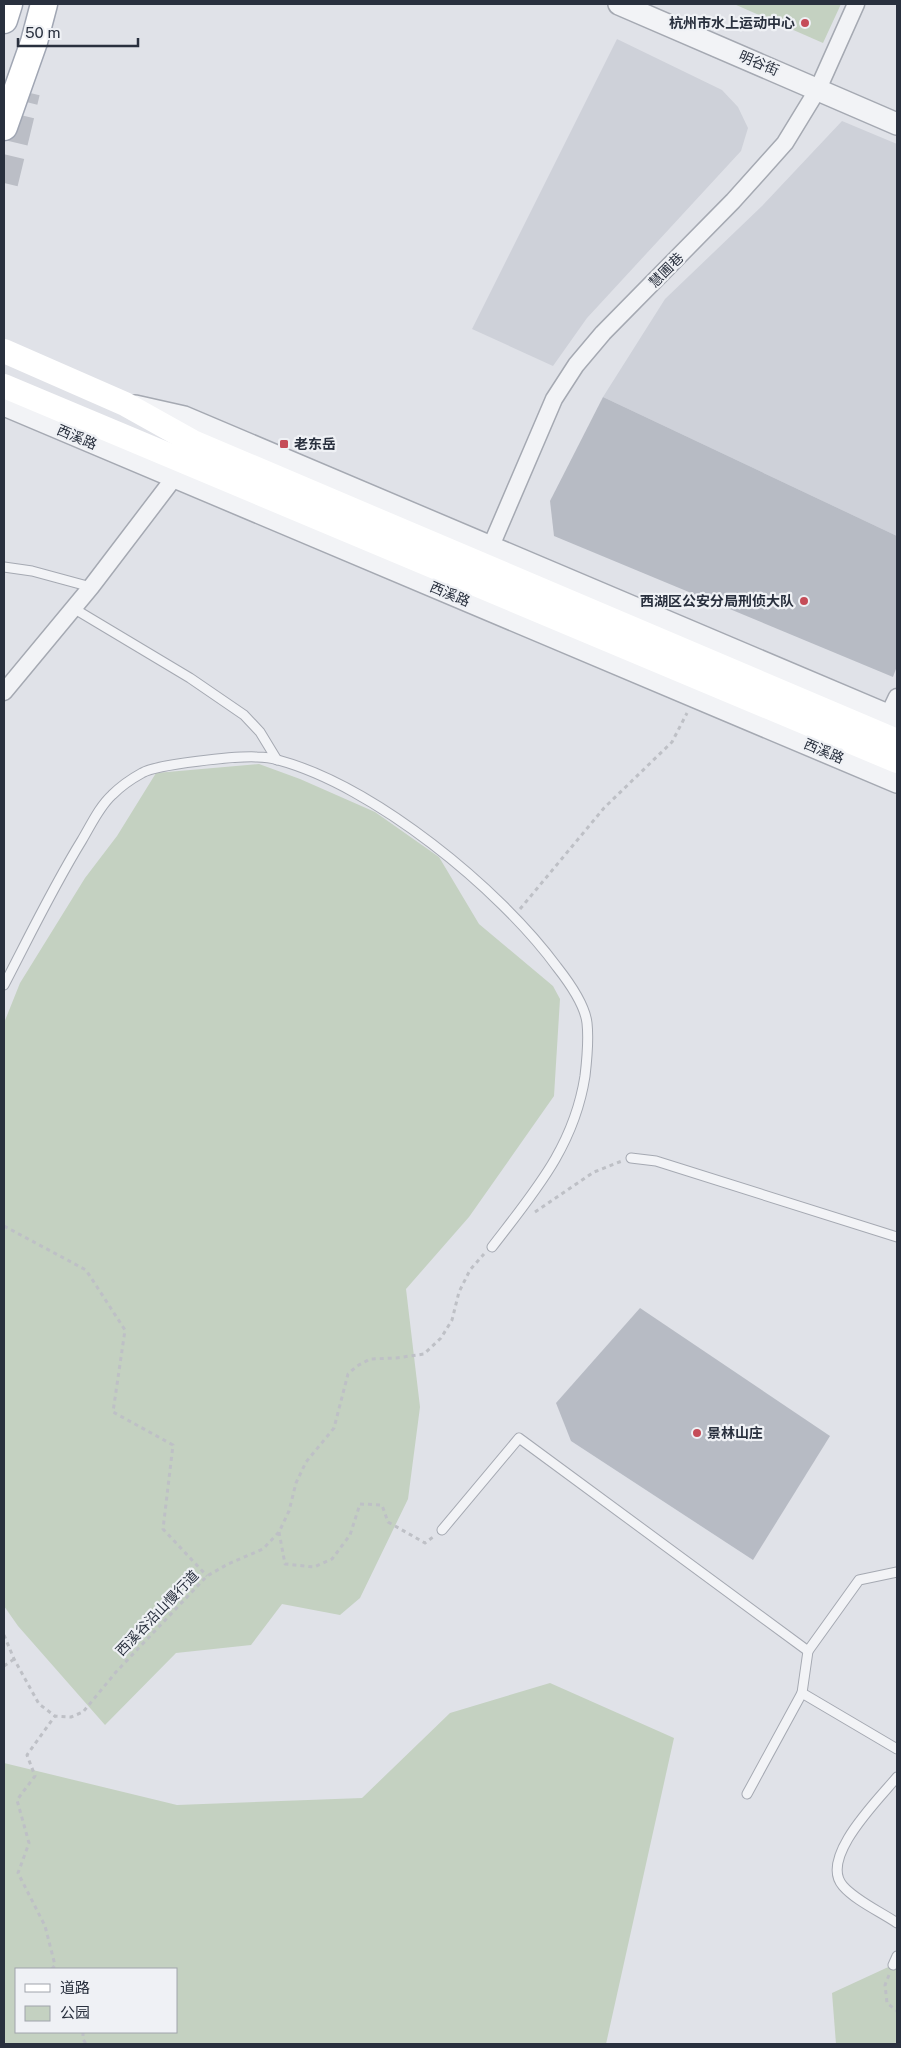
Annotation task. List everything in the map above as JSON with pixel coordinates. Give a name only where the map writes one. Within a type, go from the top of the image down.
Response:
[{"type":"main road","points":[[4,20],[9,4]]},
{"type":"main road","points":[[4,127],[34,42],[44,4]]},
{"type":"main road","points":[[4,351],[125,404],[202,446],[897,740]]},
{"type":"main road","name":"西溪路","points":[[4,386],[897,761]]},
{"type":"street","name":"明谷街","points":[[619,4],[897,124]]},
{"type":"street","name":"慧圃巷","points":[[491,546],[554,399],[576,365],[603,333],[733,201],[785,142],[818,89],[856,4]]},
{"type":"street","points":[[125,404],[184,417],[491,546],[894,711]]},
{"type":"street","name":"西溪路","points":[[4,406],[897,782]]},
{"type":"street","points":[[4,692],[92,587],[174,478]]},
{"type":"lane","points":[[4,567],[32,571],[92,587]]},
{"type":"lane","points":[[73,608],[190,678],[244,715],[260,732],[277,760]]},
{"type":"lane","points":[[4,985],[70,860],[93,821],[110,797],[144,772],[184,764],[258,757],[277,760],[305,769],[374,804],[405,824],[454,862],[513,917],[546,951],[571,986],[587,1020],[588,1057],[574,1123],[557,1159],[492,1247]]},
{"type":"lane","points":[[631,1158],[656,1162],[897,1237]]},
{"type":"lane","points":[[442,1530],[519,1438],[808,1650]]},
{"type":"lane","points":[[747,1794],[802,1693],[808,1650],[859,1580],[897,1572]]},
{"type":"lane","points":[[802,1693],[897,1749]]},
{"type":"lane","points":[[897,1777],[854,1830],[838,1857],[837,1872],[842,1886],[897,1923]]},
{"type":"path","points":[[513,917],[604,808],[672,742],[696,697]]},
{"type":"path","points":[[532,1214],[594,1172],[631,1158]]},
{"type":"path","points":[[4,1226],[86,1270],[125,1330],[113,1412],[173,1445],[163,1529],[207,1576]]},
{"type":"path","name":"西溪谷沿山慢行道","points":[[55,1716],[71,1717],[83,1712],[116,1672],[207,1576],[234,1561],[263,1549],[279,1532],[289,1511],[296,1483],[306,1462],[334,1428],[348,1374],[357,1366],[370,1359],[424,1354],[441,1338],[452,1320],[459,1292],[470,1270],[492,1247]]},
{"type":"path","points":[[279,1532],[285,1564],[314,1568],[332,1559],[350,1535],[360,1504],[382,1505],[388,1522],[425,1543],[442,1530]]},
{"type":"path","points":[[4,1635],[14,1659],[39,1704],[55,1716],[27,1755],[35,1776],[17,1800],[29,1843],[18,1873],[45,1926],[55,1964],[53,1968]]},
{"type":"path","points":[[4,1666],[14,1659]]},
{"type":"path","points":[[895,1961],[885,1985],[885,1994],[887,2003],[897,2011]]},
{"type":"shaded area","points":[[617,39],[722,90],[738,107],[748,128],[741,151],[587,318],[553,366],[472,329]]},
{"type":"shaded area","points":[[842,121],[897,144],[897,536],[603,397],[665,299],[762,206]]},
{"type":"green space","name":"杭州市水上运动中心","points":[[734,4],[841,4],[823,43]]},
{"type":"green space","points":[[259,764],[300,779],[375,812],[439,857],[479,924],[553,986],[560,999],[554,1096],[469,1217],[406,1289],[420,1407],[408,1499],[360,1598],[340,1615],[282,1604],[251,1645],[176,1653],[105,1725],[18,1626],[4,1606],[4,1023],[20,983],[85,878],[117,836],[156,773]]},
{"type":"green space","points":[[550,1683],[674,1738],[606,2044],[4,2044],[4,1763],[177,1805],[362,1798],[450,1713]]},
{"type":"green space","points":[[897,1963],[897,2044],[836,2044],[832,1993]]},
{"type":"building","name":"西湖区公安分局刑侦大队","points":[[603,397],[897,536],[897,666],[893,677],[554,536],[550,501]]},
{"type":"building","name":"景林山庄","points":[[640,1308],[830,1436],[753,1560],[571,1441],[556,1403]]},
{"type":"tunnel","points":[[4,183],[26,92]]},
{"type":"place","name":"杭州市水上运动中心","points":[[805,23]]},
{"type":"place","name":"老东岳","points":[[284,444]]},
{"type":"place","name":"西湖区公安分局刑侦大队","points":[[804,601]]},
{"type":"place","name":"景林山庄","points":[[697,1433]]}]
